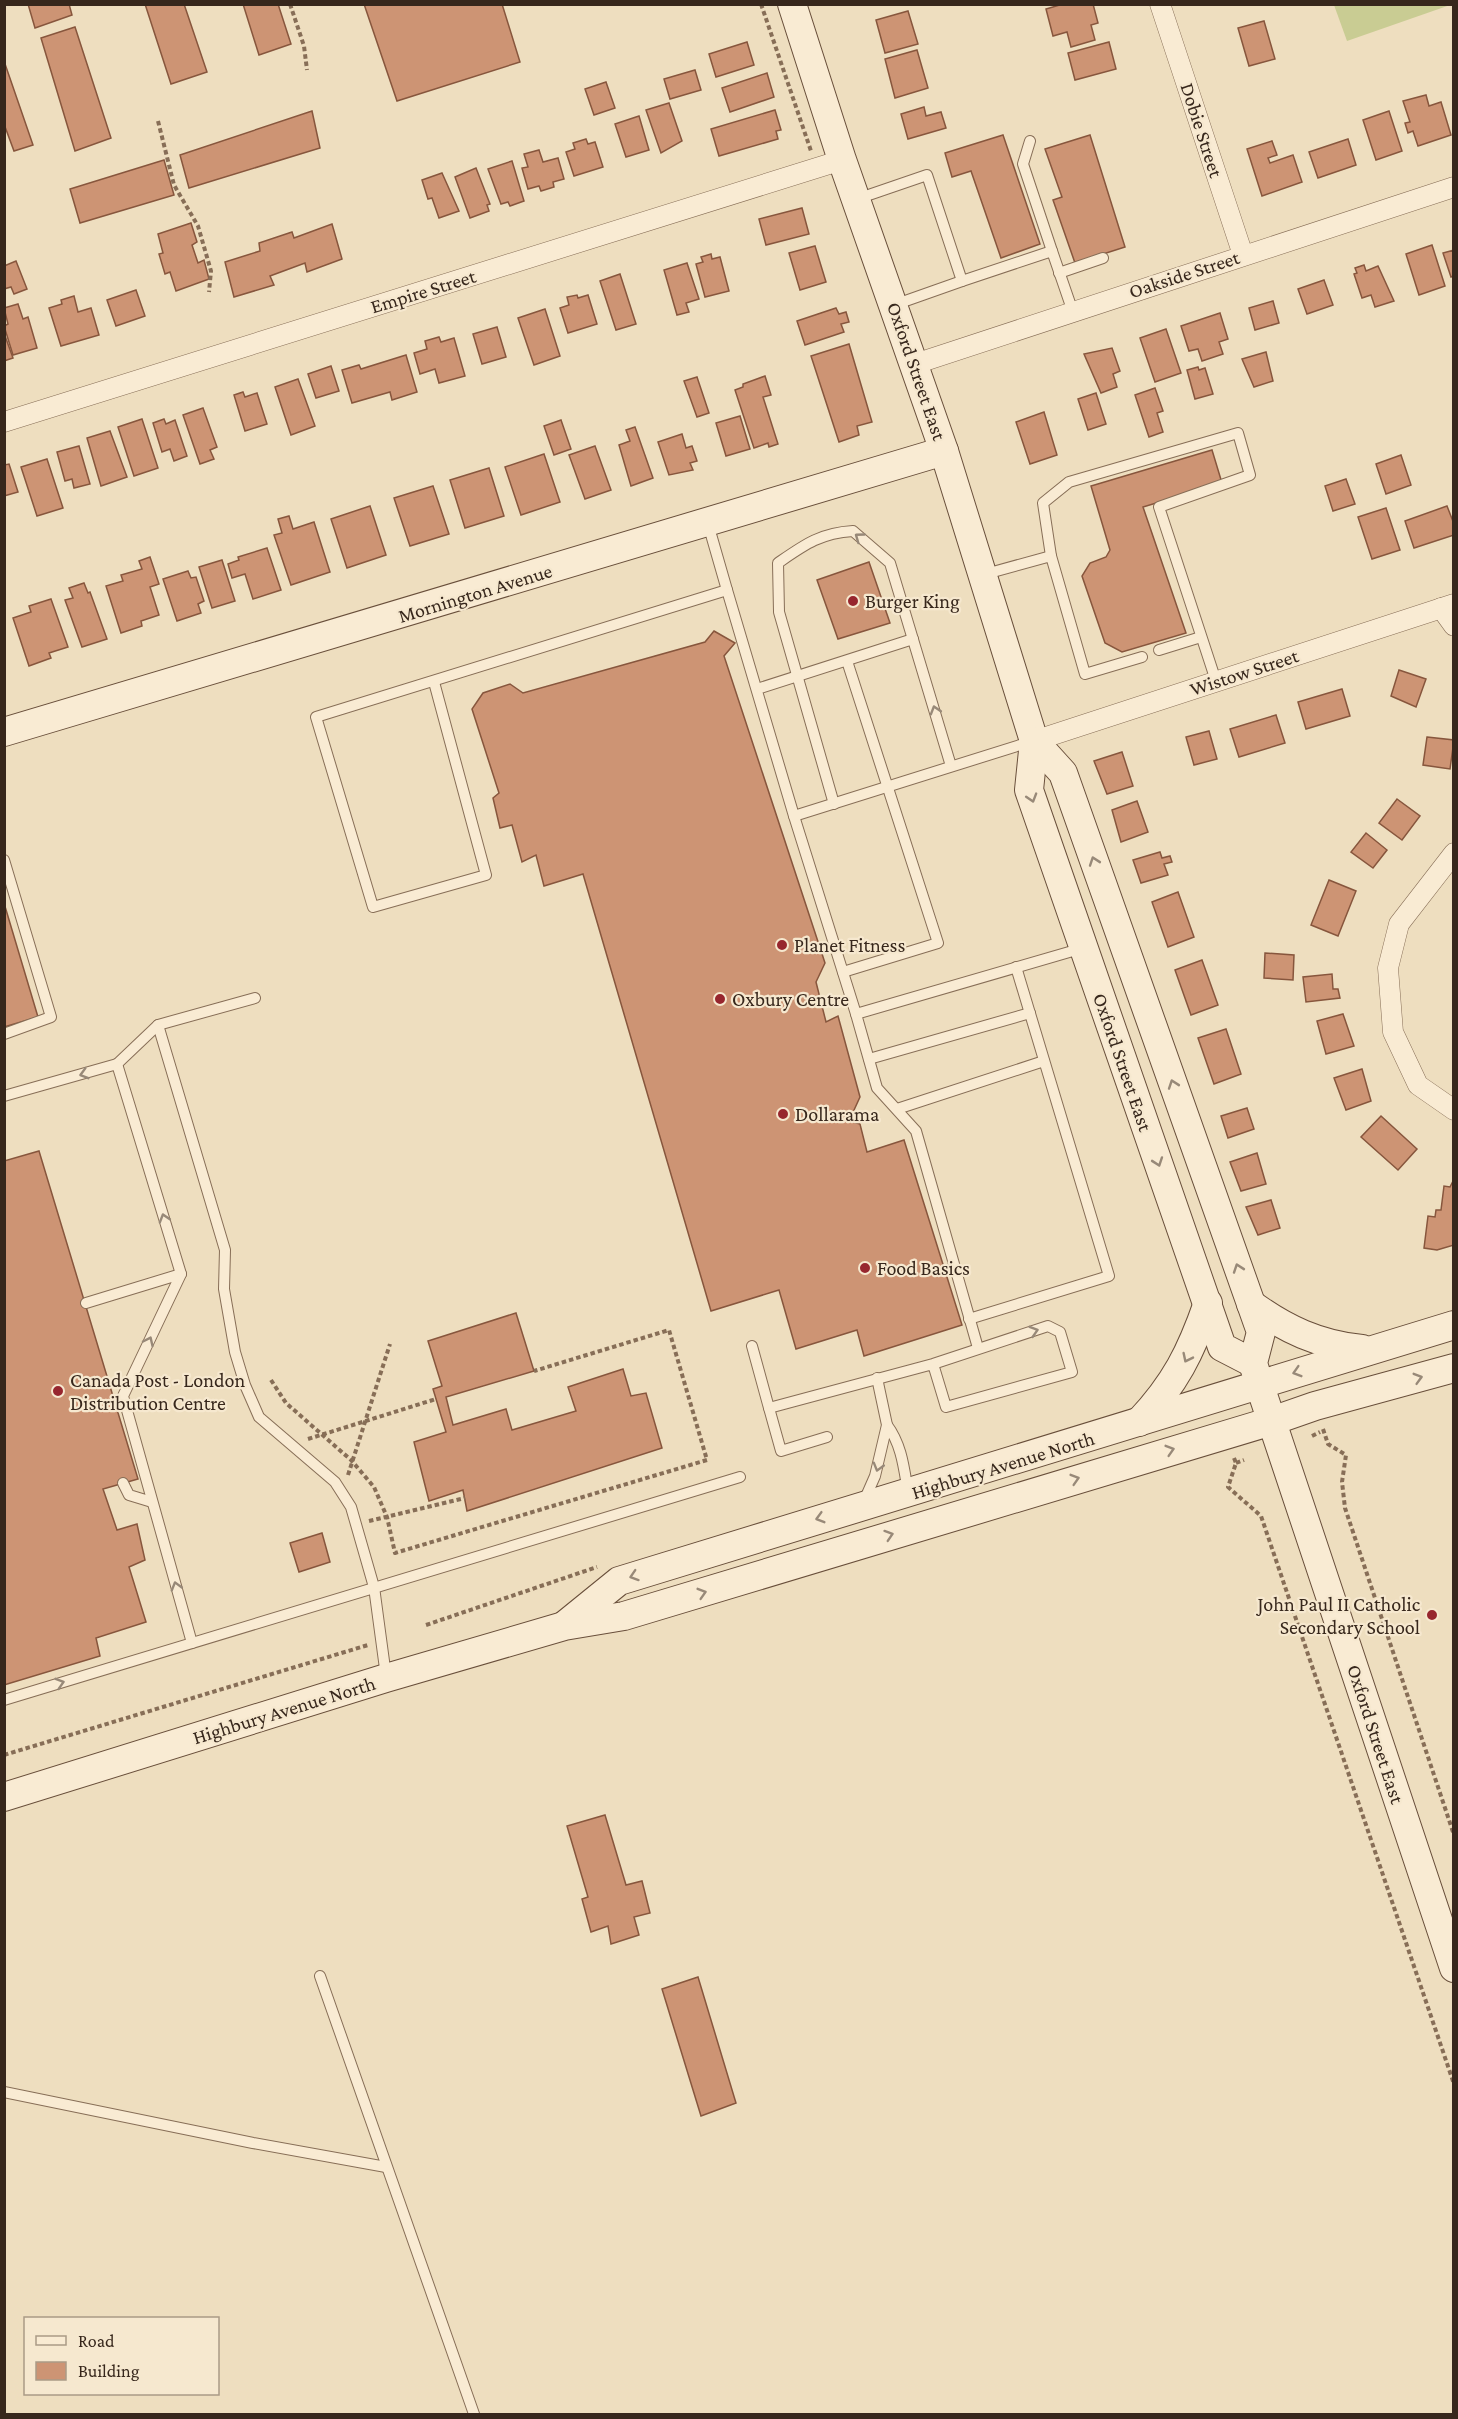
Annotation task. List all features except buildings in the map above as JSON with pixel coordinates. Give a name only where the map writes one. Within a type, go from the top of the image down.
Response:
[{"type":"main road","name":"Oxford Street East","points":[[792,4],[842,160],[944,451],[1034,741],[1029,790],[1222,1347],[1256,1373]]},
{"type":"main road","name":"Mornington Avenue","points":[[4,732],[944,451]]},
{"type":"main road","name":"Oxford Street East","points":[[1034,741],[1064,773],[1261,1332],[1256,1373],[1454,1968]]},
{"type":"main road","points":[[1137,1424],[1164,1396],[1181,1370],[1195,1341],[1208,1303]]},
{"type":"main road","points":[[1251,1304],[1280,1324],[1309,1338],[1338,1347],[1370,1350]]},
{"type":"main road","name":"Highbury Avenue North","points":[[564,1626],[619,1581],[1137,1424],[1256,1373],[1370,1350],[1454,1325]]},
{"type":"main road","name":"Highbury Avenue North","points":[[4,1797],[386,1678],[564,1626],[624,1616],[1272,1421],[1315,1406],[1454,1368]]},
{"type":"street","name":"Dobie Street","points":[[1160,4],[1243,255]]},
{"type":"street","name":"Empire Street","points":[[4,422],[842,160]]},
{"type":"street","name":"Oakside Street","points":[[915,364],[1454,187]]},
{"type":"street","name":"Wistow Street","points":[[1034,741],[1447,606]]},
{"type":"street","points":[[1447,606],[1454,626]]},
{"type":"street","points":[[1454,853],[1399,924],[1388,968],[1393,1032],[1418,1085],[1454,1110]]},
{"type":"lane","points":[[1030,141],[1023,164],[1072,312]]},
{"type":"lane","points":[[856,199],[927,175],[962,281]]},
{"type":"lane","points":[[894,305],[1052,251]]},
{"type":"lane","points":[[1059,273],[1103,258]]},
{"type":"lane","points":[[1142,657],[1085,674],[1051,556],[1043,503],[1069,482],[1238,433],[1250,474],[1159,507],[1216,681]]},
{"type":"lane","points":[[708,522],[877,1088],[916,1131],[978,1348]]},
{"type":"lane","points":[[834,804],[779,612],[778,563],[809,542],[830,532],[853,531],[890,562],[951,766]]},
{"type":"lane","points":[[982,575],[1051,556]]},
{"type":"lane","points":[[434,682],[486,875],[373,907],[316,717],[727,590]]},
{"type":"lane","points":[[1159,650],[1201,637]]},
{"type":"lane","points":[[757,689],[913,639]]},
{"type":"lane","points":[[843,972],[938,943],[847,661]]},
{"type":"lane","points":[[794,816],[1034,741]]},
{"type":"lane","points":[[4,860],[51,1017],[4,1034]]},
{"type":"lane","points":[[856,1014],[1083,948]]},
{"type":"lane","points":[[969,1319],[1109,1276],[1016,967]]},
{"type":"lane","points":[[4,1096],[117,1064],[158,1025],[255,998]]},
{"type":"lane","points":[[869,1059],[1030,1013]]},
{"type":"lane","points":[[158,1025],[225,1250],[224,1289],[245,1385],[259,1416],[334,1482],[351,1507],[374,1587],[386,1678]]},
{"type":"lane","points":[[897,1110],[1044,1061]]},
{"type":"lane","points":[[117,1064],[181,1274],[123,1396],[192,1643]]},
{"type":"lane","points":[[86,1303],[181,1274]]},
{"type":"lane","points":[[769,1408],[933,1364],[1048,1326],[1060,1332],[1072,1372],[946,1407],[933,1364]]},
{"type":"lane","points":[[753,1346],[781,1451],[827,1437]]},
{"type":"lane","points":[[861,1507],[874,1480],[887,1425],[877,1378]]},
{"type":"lane","points":[[887,1425],[896,1436],[902,1455],[908,1494]]},
{"type":"lane","points":[[4,1700],[740,1477]]},
{"type":"lane","points":[[123,1483],[129,1495],[152,1502]]},
{"type":"lane","points":[[320,1976],[474,2415]]},
{"type":"lane","points":[[4,2092],[253,2143],[386,2167]]},
{"type":"path","points":[[290,4],[304,46],[307,70]]},
{"type":"path","points":[[761,4],[812,154]]},
{"type":"path","points":[[158,121],[174,185],[198,226],[211,271],[209,292]]},
{"type":"path","points":[[271,1380],[286,1403],[351,1460],[374,1487],[387,1517],[395,1553],[707,1460],[669,1330],[534,1371]]},
{"type":"path","points":[[347,1479],[351,1460],[390,1344]]},
{"type":"path","points":[[304,1440],[436,1400]]},
{"type":"path","points":[[1315,1406],[1328,1444],[1346,1455],[1342,1482],[1345,1508],[1454,1835]]},
{"type":"path","points":[[1225,1434],[1236,1463],[1228,1487],[1261,1516],[1454,2084]]},
{"type":"path","points":[[1236,1463],[1244,1460]]},
{"type":"path","points":[[369,1521],[465,1498]]},
{"type":"path","points":[[426,1625],[605,1564]]},
{"type":"path","points":[[4,1755],[369,1645]]},
{"type":"green space","points":[[1334,4],[1453,4],[1347,41],[1334,5]]},
{"type":"place","name":"Burger King","points":[[853,601]]},
{"type":"place","name":"Planet Fitness","points":[[782,945]]},
{"type":"place","name":"Oxbury Centre","points":[[720,999]]},
{"type":"place","name":"Dollarama","points":[[783,1114]]},
{"type":"place","name":"Food Basics","points":[[865,1268]]},
{"type":"place","name":"Canada Post - London Distribution Centre","points":[[58,1391]]},
{"type":"place","name":"John Paul II Catholic Secondary School","points":[[1432,1615]]}]
